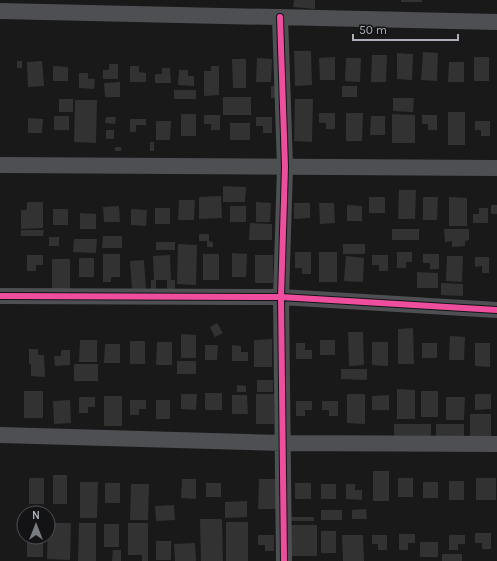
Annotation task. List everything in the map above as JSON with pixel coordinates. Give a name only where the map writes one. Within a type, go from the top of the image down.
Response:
[{"type":"street","points":[[0,11],[497,22]]},
{"type":"street","points":[[280,17],[285,167],[281,297],[284,561]]},
{"type":"street","points":[[0,165],[497,168]]},
{"type":"street","points":[[0,296],[281,297],[497,310]]},
{"type":"street","points":[[0,435],[283,443],[497,444]]},
{"type":"building","points":[[294,0],[315,0],[315,9],[293,7]]},
{"type":"building","points":[[401,0],[422,0],[422,2],[401,2]]},
{"type":"building","points":[[294,51],[311,51],[312,85],[295,86]]},
{"type":"building","points":[[423,52],[438,53],[437,81],[421,80]]},
{"type":"building","points":[[397,53],[413,54],[412,80],[397,79]]},
{"type":"building","points":[[372,55],[387,55],[386,82],[371,82]]},
{"type":"building","points":[[335,57],[335,80],[320,80],[319,58]]},
{"type":"building","points":[[474,57],[489,57],[489,81],[474,81]]},
{"type":"building","points":[[257,58],[272,59],[271,82],[256,82]]},
{"type":"building","points":[[346,58],[361,58],[360,82],[345,81]]},
{"type":"building","points":[[232,59],[246,59],[246,88],[233,88]]},
{"type":"building","points":[[17,61],[22,61],[22,68],[17,68]]},
{"type":"building","points":[[42,61],[44,86],[28,87],[27,62]]},
{"type":"building","points":[[449,62],[464,62],[464,82],[448,82]]},
{"type":"building","points":[[109,64],[118,64],[118,79],[103,79],[103,70],[109,70]]},
{"type":"building","points":[[53,66],[68,67],[68,81],[53,81]]},
{"type":"building","points":[[130,66],[139,66],[139,72],[146,73],[146,82],[130,82]]},
{"type":"building","points":[[211,66],[219,66],[219,95],[204,96],[204,71],[211,71]]},
{"type":"building","points":[[162,68],[170,68],[171,83],[155,83],[155,74],[162,74]]},
{"type":"building","points":[[179,70],[188,70],[188,76],[194,76],[194,86],[178,85]]},
{"type":"building","points":[[79,73],[88,73],[88,79],[95,79],[94,89],[79,88]]},
{"type":"building","points":[[120,82],[120,97],[105,97],[104,83]]},
{"type":"building","points":[[271,86],[280,86],[281,98],[271,98]]},
{"type":"building","points":[[342,86],[357,86],[357,97],[342,97]]},
{"type":"building","points":[[174,90],[196,90],[196,99],[174,99]]},
{"type":"building","points":[[223,97],[251,97],[251,115],[223,115]]},
{"type":"building","points":[[393,98],[414,98],[413,112],[393,111]]},
{"type":"building","points":[[59,99],[73,99],[73,112],[59,112]]},
{"type":"building","points":[[295,99],[313,99],[312,142],[294,141]]},
{"type":"building","points":[[75,100],[97,100],[96,143],[74,142]]},
{"type":"building","points":[[448,112],[465,112],[465,145],[448,145]]},
{"type":"building","points":[[319,113],[335,113],[335,129],[326,129],[326,123],[319,123]]},
{"type":"building","points":[[346,113],[363,113],[362,141],[346,141]]},
{"type":"building","points":[[181,114],[196,114],[196,136],[181,136]]},
{"type":"building","points":[[392,114],[415,115],[415,143],[392,143]]},
{"type":"building","points":[[204,115],[220,115],[220,130],[211,130],[211,124],[204,124]]},
{"type":"building","points":[[422,115],[437,115],[437,130],[428,130],[428,124],[422,124]]},
{"type":"building","points":[[54,116],[69,116],[69,130],[54,130]]},
{"type":"building","points":[[371,116],[385,116],[385,135],[370,135]]},
{"type":"building","points":[[106,117],[116,117],[115,124],[105,123]]},
{"type":"building","points":[[256,117],[272,117],[272,133],[263,133],[263,126],[256,126]]},
{"type":"building","points":[[28,118],[43,119],[42,133],[28,133]]},
{"type":"building","points":[[130,119],[146,119],[146,125],[136,125],[136,132],[130,132]]},
{"type":"building","points":[[156,121],[171,121],[170,140],[156,140]]},
{"type":"building","points":[[475,121],[490,121],[490,136],[481,136],[481,130],[475,130]]},
{"type":"building","points":[[230,123],[250,123],[250,140],[230,140]]},
{"type":"building","points":[[106,130],[114,130],[114,139],[106,139]]},
{"type":"building","points":[[150,142],[154,142],[154,151],[150,151]]},
{"type":"building","points":[[115,147],[121,147],[121,151],[115,151]]},
{"type":"building","points":[[223,186],[246,187],[245,202],[223,202]]},
{"type":"building","points":[[399,190],[416,190],[415,219],[398,219]]},
{"type":"building","points":[[221,196],[222,218],[199,219],[199,197]]},
{"type":"building","points":[[369,197],[385,197],[385,213],[369,213]]},
{"type":"building","points":[[423,197],[438,197],[437,220],[423,220]]},
{"type":"building","points":[[449,197],[467,198],[467,226],[449,226]]},
{"type":"building","points":[[179,200],[195,200],[194,220],[178,220]]},
{"type":"building","points":[[27,202],[43,202],[43,228],[21,229],[21,210],[27,210]]},
{"type":"building","points":[[256,202],[271,203],[270,222],[256,222]]},
{"type":"building","points":[[294,203],[310,203],[310,218],[294,219]]},
{"type":"building","points":[[319,203],[334,203],[335,223],[320,224]]},
{"type":"building","points":[[347,205],[362,206],[362,221],[347,221]]},
{"type":"building","points":[[491,205],[497,205],[497,214],[491,214]]},
{"type":"building","points":[[119,206],[120,222],[104,222],[103,207]]},
{"type":"building","points":[[230,206],[246,206],[246,222],[230,222]]},
{"type":"building","points":[[155,208],[170,208],[170,224],[155,224]]},
{"type":"building","points":[[479,208],[488,208],[488,223],[473,223],[473,214],[479,214]]},
{"type":"building","points":[[53,209],[68,209],[68,225],[53,225]]},
{"type":"building","points":[[131,209],[147,210],[146,226],[131,225]]},
{"type":"building","points":[[80,213],[96,214],[96,229],[80,229]]},
{"type":"building","points":[[250,223],[272,224],[272,240],[249,240]]},
{"type":"building","points":[[392,229],[419,229],[419,240],[392,240]]},
{"type":"building","points":[[444,229],[469,229],[469,240],[465,241],[465,246],[452,247],[452,241],[445,242]]},
{"type":"building","points":[[21,230],[44,230],[43,236],[21,236]]},
{"type":"building","points":[[199,234],[209,234],[209,241],[213,242],[213,247],[207,247],[207,241],[199,241]]},
{"type":"building","points":[[103,236],[122,236],[122,248],[102,248]]},
{"type":"building","points":[[49,237],[59,237],[59,246],[49,246]]},
{"type":"building","points":[[74,239],[97,239],[96,253],[73,252]]},
{"type":"building","points":[[156,242],[175,242],[175,250],[156,250]]},
{"type":"building","points":[[178,244],[197,245],[196,285],[177,284]]},
{"type":"building","points":[[343,244],[365,244],[365,254],[343,254]]},
{"type":"building","points":[[295,252],[311,252],[311,274],[302,274],[302,268],[295,268]]},
{"type":"building","points":[[319,252],[337,252],[337,282],[319,282]]},
{"type":"building","points":[[397,252],[412,252],[412,262],[406,262],[406,268],[397,268]]},
{"type":"building","points":[[232,253],[247,254],[246,277],[232,277]]},
{"type":"building","points":[[103,254],[120,254],[120,277],[111,277],[111,282],[103,282]]},
{"type":"building","points":[[203,254],[219,254],[219,280],[203,280]]},
{"type":"building","points":[[423,254],[439,254],[439,269],[430,269],[430,263],[423,263]]},
{"type":"building","points":[[27,255],[43,255],[43,265],[36,265],[36,271],[27,271]]},
{"type":"building","points":[[170,255],[171,280],[175,280],[175,296],[167,296],[167,280],[156,280],[156,290],[151,290],[151,280],[154,280],[153,256]]},
{"type":"building","points":[[255,255],[273,255],[273,283],[255,283]]},
{"type":"building","points":[[372,255],[388,255],[388,271],[379,271],[379,265],[372,265]]},
{"type":"building","points":[[346,256],[364,258],[363,282],[344,281]]},
{"type":"building","points":[[447,256],[463,256],[462,282],[446,281]]},
{"type":"building","points":[[475,257],[489,257],[489,273],[482,273],[482,266],[475,267]]},
{"type":"building","points":[[79,258],[94,258],[94,277],[79,277]]},
{"type":"building","points":[[52,259],[70,259],[70,289],[52,289]]},
{"type":"building","points":[[144,260],[146,289],[132,290],[130,261]]},
{"type":"building","points":[[417,272],[438,273],[438,288],[417,288]]},
{"type":"building","points":[[441,283],[463,284],[463,296],[441,295]]},
{"type":"building","points":[[217,323],[223,333],[215,337],[210,327]]},
{"type":"building","points":[[413,328],[414,364],[398,364],[398,329]]},
{"type":"building","points":[[348,332],[363,332],[364,365],[349,366]]},
{"type":"building","points":[[181,334],[196,335],[196,358],[181,358]]},
{"type":"building","points":[[450,336],[465,337],[464,360],[449,360]]},
{"type":"building","points":[[272,339],[272,367],[254,367],[254,340]]},
{"type":"building","points":[[80,340],[97,340],[97,362],[79,362]]},
{"type":"building","points":[[320,340],[335,340],[335,355],[320,355]]},
{"type":"building","points":[[130,341],[145,341],[145,364],[130,364]]},
{"type":"building","points":[[157,342],[172,342],[172,365],[156,365]]},
{"type":"building","points":[[372,342],[388,342],[388,366],[372,365]]},
{"type":"building","points":[[296,343],[305,343],[305,350],[312,350],[312,359],[296,359]]},
{"type":"building","points":[[422,343],[437,343],[437,358],[422,358]]},
{"type":"building","points":[[475,343],[490,343],[490,367],[475,366]]},
{"type":"building","points":[[105,344],[120,344],[120,363],[104,363]]},
{"type":"building","points":[[205,345],[218,345],[217,360],[205,360]]},
{"type":"building","points":[[232,345],[241,346],[241,352],[248,352],[248,361],[232,361]]},
{"type":"building","points":[[29,349],[38,349],[38,355],[44,355],[45,377],[31,376]]},
{"type":"building","points":[[61,350],[70,350],[70,365],[55,366],[54,356],[61,356]]},
{"type":"building","points":[[177,361],[196,361],[196,374],[177,374]]},
{"type":"building","points":[[74,364],[98,364],[98,381],[74,381]]},
{"type":"building","points":[[341,369],[367,369],[367,380],[341,379]]},
{"type":"building","points":[[257,380],[273,380],[273,392],[257,392]]},
{"type":"building","points":[[237,385],[246,386],[246,392],[237,392]]},
{"type":"building","points":[[397,389],[415,390],[415,419],[397,419]]},
{"type":"building","points":[[24,391],[43,391],[43,418],[24,418]]},
{"type":"building","points":[[421,391],[438,391],[438,417],[421,417]]},
{"type":"building","points":[[205,393],[222,393],[222,410],[205,410]]},
{"type":"building","points":[[181,394],[197,394],[196,410],[181,409]]},
{"type":"building","points":[[256,394],[274,394],[274,424],[256,424]]},
{"type":"building","points":[[347,394],[365,394],[365,424],[347,423]]},
{"type":"building","points":[[475,394],[491,394],[491,409],[475,410]]},
{"type":"building","points":[[232,395],[247,395],[248,414],[232,414]]},
{"type":"building","points":[[389,395],[389,410],[372,410],[372,396]]},
{"type":"building","points":[[104,396],[122,396],[122,426],[104,426]]},
{"type":"building","points":[[79,397],[95,397],[95,407],[88,407],[88,413],[79,413]]},
{"type":"building","points":[[446,397],[465,397],[464,420],[446,420]]},
{"type":"building","points":[[70,400],[71,423],[54,424],[53,401]]},
{"type":"building","points":[[130,400],[146,400],[146,409],[139,409],[139,415],[130,415]]},
{"type":"building","points":[[156,400],[170,400],[170,419],[156,419]]},
{"type":"building","points":[[296,401],[312,401],[312,410],[305,410],[305,416],[296,416]]},
{"type":"building","points":[[322,401],[338,401],[338,416],[329,416],[329,410],[322,410]]},
{"type":"building","points":[[470,414],[491,414],[491,437],[470,437]]},
{"type":"building","points":[[394,424],[431,424],[431,436],[394,436]]},
{"type":"building","points":[[436,424],[464,424],[464,437],[436,437]]},
{"type":"building","points":[[373,471],[389,471],[389,501],[373,501]]},
{"type":"building","points":[[53,475],[67,475],[67,504],[53,504]]},
{"type":"building","points":[[29,478],[44,478],[44,504],[29,504]]},
{"type":"building","points":[[398,478],[413,478],[413,497],[398,497]]},
{"type":"building","points":[[476,478],[496,478],[496,500],[476,500]]},
{"type":"building","points":[[182,479],[196,479],[196,499],[181,498]]},
{"type":"building","points":[[259,479],[276,479],[276,509],[258,509]]},
{"type":"building","points":[[449,481],[464,481],[464,500],[449,500]]},
{"type":"building","points":[[80,482],[98,482],[97,518],[80,518]]},
{"type":"building","points":[[423,482],[438,482],[438,498],[423,498]]},
{"type":"building","points":[[105,483],[120,483],[120,503],[105,503]]},
{"type":"building","points":[[206,483],[221,483],[221,497],[206,497]]},
{"type":"building","points":[[295,483],[311,483],[311,499],[295,499]]},
{"type":"building","points":[[131,484],[149,484],[148,520],[130,520]]},
{"type":"building","points":[[321,484],[336,484],[336,499],[321,499]]},
{"type":"building","points":[[346,484],[355,484],[355,490],[362,490],[362,500],[346,499]]},
{"type":"building","points":[[247,501],[247,517],[225,518],[225,502]]},
{"type":"building","points":[[174,505],[175,520],[156,521],[155,506]]},
{"type":"building","points":[[366,509],[367,519],[352,519],[352,510]]},
{"type":"building","points":[[321,510],[342,510],[342,520],[321,520]]},
{"type":"building","points":[[291,517],[314,517],[314,521],[291,521]]},
{"type":"building","points":[[200,519],[222,519],[223,561],[201,561]]},
{"type":"building","points":[[226,522],[248,522],[248,561],[226,561]]},
{"type":"building","points":[[56,523],[71,523],[70,560],[47,559],[47,545],[56,545]]},
{"type":"building","points":[[79,523],[96,523],[96,561],[78,561]]},
{"type":"building","points":[[128,523],[148,523],[148,561],[142,561],[142,555],[128,555]]},
{"type":"building","points":[[104,524],[119,524],[119,547],[104,547]]},
{"type":"building","points":[[291,525],[317,525],[317,556],[291,556]]},
{"type":"building","points":[[321,531],[336,531],[336,553],[321,553]]},
{"type":"building","points":[[475,533],[491,533],[491,549],[482,549],[482,543],[475,543]]},
{"type":"building","points":[[399,534],[415,534],[415,543],[408,543],[408,550],[399,550]]},
{"type":"building","points":[[258,535],[274,535],[274,551],[265,551],[265,545],[258,545]]},
{"type":"building","points":[[342,535],[363,535],[364,561],[343,561]]},
{"type":"building","points":[[372,535],[387,535],[387,550],[378,550],[378,544],[372,544]]},
{"type":"building","points":[[449,535],[465,535],[465,544],[458,544],[458,550],[449,550]]},
{"type":"building","points":[[156,541],[171,541],[171,560],[156,560]]},
{"type":"building","points":[[420,542],[438,542],[438,557],[420,557]]},
{"type":"building","points":[[195,543],[196,561],[175,561],[174,544]]},
{"type":"building","points":[[27,545],[43,545],[43,557],[27,557]]},
{"type":"building","points":[[113,550],[121,550],[121,561],[112,561]]},
{"type":"building","points":[[442,554],[462,554],[462,561],[442,561]]},
{"type":"cycle path","points":[[280,17],[285,167],[281,297],[284,561]]},
{"type":"cycle path","points":[[0,296],[281,297],[497,310]]}]
